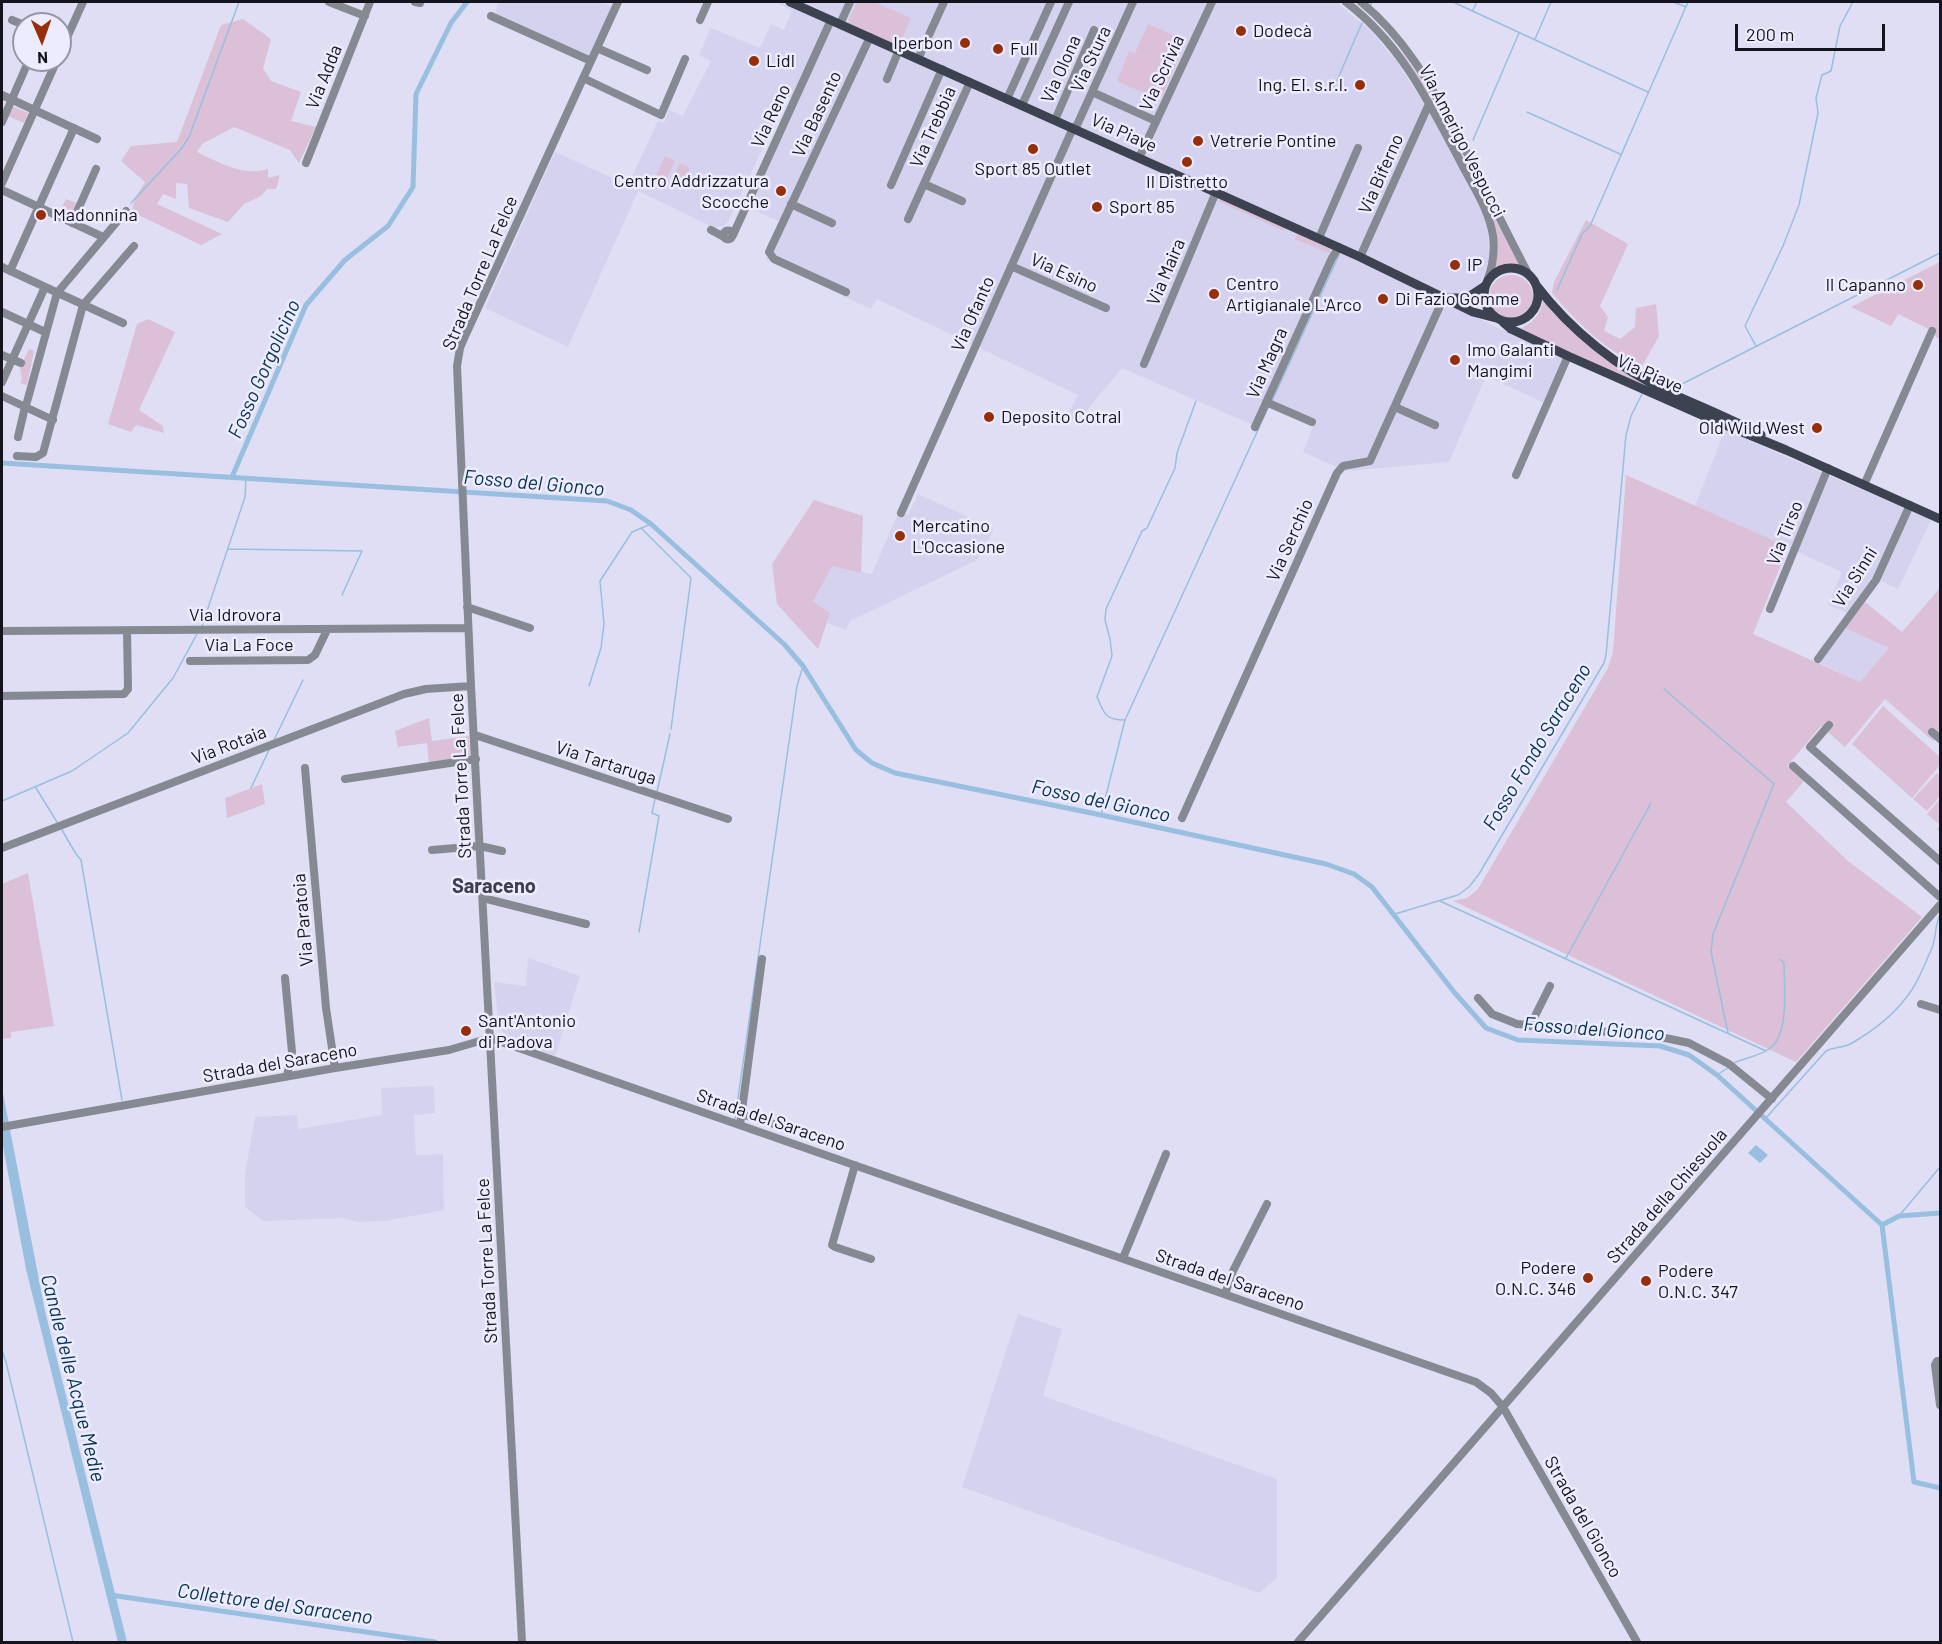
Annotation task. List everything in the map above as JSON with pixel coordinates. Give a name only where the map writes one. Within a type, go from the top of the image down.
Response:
[{"type":"main road","name":"Via Piave","points":[[790,2],[1339,247],[1473,312],[1499,320],[1511,329],[1568,356],[1941,519]]},
{"type":"main road","points":[[1444,297],[1464,299],[1486,284],[1500,270],[1516,269],[1533,281],[1538,293],[1534,310],[1520,321],[1511,323],[1499,320],[1486,308],[1483,293],[1486,284]]},
{"type":"main road","name":"Via Piave","points":[[1533,281],[1573,328],[1600,351],[1658,386],[1759,434],[1786,450]]},
{"type":"street","points":[[72,23],[83,2]]},
{"type":"street","points":[[329,2],[365,16]]},
{"type":"street","name":"Via Adda","points":[[306,164],[370,2]]},
{"type":"street","name":"Strada Torre La Felce","points":[[522,1642],[457,383],[460,348],[618,2]]},
{"type":"street","points":[[700,20],[708,2]]},
{"type":"street","name":"Via Reno","points":[[723,233],[737,224],[836,22],[850,2]]},
{"type":"street","points":[[918,59],[944,2]]},
{"type":"street","points":[[1007,99],[1051,2]]},
{"type":"street","points":[[1022,105],[1069,2]]},
{"type":"street","name":"Via Stura","points":[[1073,128],[1077,125],[1133,2]]},
{"type":"street","name":"Via Scrivia","points":[[1139,158],[1212,2]]},
{"type":"street","name":"Via Amerigo Vespucci","points":[[1346,2],[1376,29],[1418,82],[1479,196],[1490,223],[1494,252],[1486,284]]},
{"type":"street","name":"Via Amerigo Vespucci","points":[[1361,2],[1376,14],[1410,52],[1464,147],[1533,281]]},
{"type":"street","points":[[491,16],[591,61]]},
{"type":"street","name":"Via Olona","points":[[1055,120],[1094,30]]},
{"type":"street","name":"Via Basento","points":[[846,292],[774,259],[771,255],[771,248],[870,37]]},
{"type":"street","points":[[597,48],[647,69]]},
{"type":"street","points":[[887,79],[899,51]]},
{"type":"street","points":[[583,78],[661,115],[685,60]]},
{"type":"street","points":[[891,185],[942,69]]},
{"type":"street","points":[[2,122],[24,72]]},
{"type":"street","points":[[2,183],[51,72]]},
{"type":"street","name":"Via Trebbia","points":[[908,219],[970,82]]},
{"type":"street","points":[[1092,92],[1156,121]]},
{"type":"street","points":[[2,95],[97,139]]},
{"type":"street","name":"Via Biferno","points":[[1360,257],[1430,104]]},
{"type":"street","points":[[10,271],[74,128]]},
{"type":"street","name":"Via Ofanto","points":[[901,513],[1073,128]]},
{"type":"street","points":[[1319,238],[1358,148]]},
{"type":"street","points":[[72,223],[96,169]]},
{"type":"street","name":"Via Trebbia","points":[[924,184],[962,201]]},
{"type":"street","points":[[2,190],[103,237]]},
{"type":"street","name":"Via Maira","points":[[1144,364],[1216,192]]},
{"type":"street","points":[[791,204],[832,223]]},
{"type":"street","points":[[18,437],[57,293],[126,211]]},
{"type":"street","points":[[17,456],[36,457],[42,454],[83,305],[134,246]]},
{"type":"street","name":"Via Magra","points":[[1255,427],[1339,247]]},
{"type":"street","name":"Via Esino","points":[[1011,266],[1106,308]]},
{"type":"street","points":[[2,267],[123,323]]},
{"type":"street","points":[[2,382],[45,287]]},
{"type":"street","name":"Via Serchio","points":[[1182,818],[1337,473],[1343,466],[1370,461],[1444,297]]},
{"type":"street","points":[[2,312],[45,332]]},
{"type":"street","points":[[1864,484],[1932,331]]},
{"type":"street","points":[[2,355],[21,363]]},
{"type":"street","points":[[1516,475],[1568,356]]},
{"type":"street","points":[[2,396],[26,405],[53,420]]},
{"type":"street","points":[[1266,402],[1312,422]]},
{"type":"street","points":[[1395,407],[1435,425]]},
{"type":"street","name":"Via Tirso","points":[[1770,609],[1827,468]]},
{"type":"street","name":"Via Sinni","points":[[1818,659],[1876,580],[1910,505]]},
{"type":"street","points":[[468,607],[530,628]]},
{"type":"street","name":"Via Idrovora","points":[[2,631],[468,628]]},
{"type":"street","name":"Via La Foce","points":[[190,661],[308,660],[315,655],[327,630]]},
{"type":"street","points":[[2,696],[124,694],[128,689],[127,631]]},
{"type":"street","name":"Via Rotaia","points":[[2,848],[404,694],[426,688],[471,686]]},
{"type":"street","points":[[1829,725],[1810,747],[1941,861]]},
{"type":"street","points":[[1932,732],[1941,739]]},
{"type":"street","name":"Via Tartaruga","points":[[475,735],[728,819]]},
{"type":"street","points":[[345,778],[476,759]]},
{"type":"street","points":[[1793,766],[1941,897]]},
{"type":"street","name":"Via Paratoia","points":[[305,768],[326,1008],[335,1068]]},
{"type":"street","points":[[432,850],[480,846],[502,851]]},
{"type":"street","points":[[483,898],[586,924]]},
{"type":"street","name":"Strada della Chiesuola","points":[[1298,1642],[1941,905]]},
{"type":"street","points":[[740,1125],[762,959]]},
{"type":"street","points":[[285,978],[292,1049],[287,1076]]},
{"type":"street","points":[[1530,1026],[1550,986]]},
{"type":"street","points":[[1478,998],[1486,1009],[1510,1023],[1656,1036],[1684,1041],[1698,1046],[1729,1064],[1772,1099]]},
{"type":"street","points":[[1922,1004],[1941,1010]]},
{"type":"street","name":"Strada del Saraceno","points":[[2,1126],[454,1049],[490,1038],[1467,1378],[1488,1390],[1503,1407]]},
{"type":"street","points":[[741,1114],[774,1124]]},
{"type":"street","points":[[1123,1258],[1166,1154]]},
{"type":"street","points":[[855,1165],[832,1243],[834,1247],[871,1259]]},
{"type":"street","points":[[1225,1294],[1233,1271],[1267,1204]]},
{"type":"street","points":[[1941,1360],[1936,1361],[1935,1365],[1941,1404]]},
{"type":"street","name":"Strada del Gionco","points":[[1503,1407],[1637,1642]]},
{"type":"shaded area","points":[[499,2],[602,2],[613,7],[587,63],[498,22],[496,8]]},
{"type":"shaded area","points":[[776,2],[1336,2],[1371,31],[1397,62],[1430,113],[1487,221],[1490,255],[1482,280],[1472,292],[1447,304],[1565,359],[1545,403],[1486,376],[1449,462],[1345,471],[1303,452],[1316,419],[1266,398],[1253,425],[1122,368],[1077,422],[1066,417],[1078,395],[877,299],[871,309],[766,259],[781,222],[749,208],[797,101],[787,96],[729,220],[723,226],[715,228],[638,191],[568,347],[485,308],[555,152],[628,185],[658,121],[664,123],[669,110],[683,116],[711,61],[699,55],[711,28],[760,48],[771,24],[784,30],[792,11]]},
{"type":"shaded area","points":[[857,2],[874,2],[911,18],[899,46],[847,24]]},
{"type":"shaded area","points":[[1348,2],[1371,18],[1403,54],[1416,72],[1440,112],[1520,265],[1507,264],[1495,268],[1497,240],[1494,222],[1413,70],[1402,55]]},
{"type":"shaded area","points":[[243,19],[271,39],[263,68],[271,81],[301,92],[291,121],[316,127],[299,163],[290,150],[234,127],[202,144],[197,152],[222,164],[250,171],[268,169],[268,178],[280,175],[276,189],[267,189],[261,196],[244,204],[228,222],[189,208],[187,184],[176,183],[176,199],[163,194],[157,204],[222,234],[201,245],[132,212],[135,198],[145,182],[121,161],[131,146],[177,142],[221,25]]},
{"type":"shaded area","points":[[1148,24],[1186,41],[1162,96],[1140,91],[1117,81],[1129,51],[1135,53]]},
{"type":"shaded area","points":[[12,106],[28,113],[24,123],[8,116]]},
{"type":"shaded area","points":[[665,156],[675,161],[666,180],[656,175]]},
{"type":"shaded area","points":[[680,163],[690,168],[682,187],[671,182]]},
{"type":"shaded area","points":[[1219,198],[1285,228],[1284,231],[1218,201]]},
{"type":"shaded area","points":[[66,199],[79,204],[71,220],[58,215]]},
{"type":"shaded area","points":[[1586,220],[1628,244],[1600,306],[1608,317],[1604,331],[1620,339],[1635,327],[1636,308],[1656,304],[1659,336],[1642,366],[1604,344],[1552,293],[1554,282]]},
{"type":"shaded area","points":[[1298,233],[1332,248],[1328,253],[1295,239]]},
{"type":"shaded area","name":"Il Capanno","points":[[1940,262],[1940,340],[1934,335],[1935,332],[1898,314],[1891,326],[1851,307]]},
{"type":"shaded area","points":[[1511,275],[1526,282],[1533,297],[1526,312],[1511,319],[1496,312],[1489,297],[1496,282]]},
{"type":"shaded area","points":[[1543,301],[1592,349],[1620,370],[1650,388],[1518,330],[1535,319]]},
{"type":"shaded area","points":[[148,319],[175,332],[139,410],[163,426],[164,433],[136,425],[131,432],[108,424],[137,324]]},
{"type":"shaded area","points":[[29,349],[34,351],[27,385],[20,383],[22,378],[20,368]]},
{"type":"shaded area","points":[[1725,430],[1931,520],[1898,589],[1881,581],[1854,616],[1828,605],[1842,572],[1695,506]]},
{"type":"shaded area","points":[[1626,475],[1788,547],[1753,634],[1860,682],[1889,648],[1845,628],[1865,602],[1902,632],[1940,588],[1940,732],[1933,741],[1885,699],[1845,747],[1821,726],[1787,766],[1805,780],[1786,802],[1848,861],[1922,917],[1796,1062],[1453,901],[1467,898],[1478,889],[1608,668],[1613,652]]},
{"type":"shaded area","points":[[918,494],[994,529],[977,560],[850,621],[846,630],[827,623],[830,613],[813,603],[832,565],[872,574],[899,511],[908,515]]},
{"type":"shaded area","points":[[814,500],[863,516],[861,573],[832,566],[813,602],[830,613],[818,649],[777,604],[772,564]]},
{"type":"shaded area","points":[[1845,628],[1889,648],[1860,682],[1820,663]]},
{"type":"shaded area","points":[[1883,706],[1940,757],[1940,765],[1912,798],[1852,744]]},
{"type":"shaded area","points":[[429,718],[432,741],[469,736],[470,757],[429,763],[427,743],[398,747],[395,731]]},
{"type":"shaded area","points":[[1937,773],[1940,776],[1940,796],[1927,811],[1913,799]]},
{"type":"shaded area","points":[[262,784],[265,804],[227,818],[225,798]]},
{"type":"shaded area","points":[[1940,799],[1940,825],[1927,814]]},
{"type":"shaded area","points":[[28,873],[54,1026],[11,1032],[11,1038],[2,1039],[2,884]]},
{"type":"shaded area","points":[[528,958],[580,976],[555,1056],[508,1039],[499,1027],[494,982],[526,986]]},
{"type":"shaded area","points":[[434,1086],[435,1113],[414,1115],[416,1155],[443,1154],[444,1210],[385,1221],[358,1222],[343,1218],[263,1221],[245,1207],[245,1174],[255,1117],[297,1115],[298,1129],[382,1115],[381,1088]]},
{"type":"shaded area","points":[[2,1088],[45,1311],[127,1642],[118,1642],[26,1269],[2,1141]]},
{"type":"shaded area","points":[[1756,1145],[1768,1155],[1760,1163],[1748,1153]]},
{"type":"shaded area","points":[[1018,1314],[1062,1329],[1043,1396],[1277,1479],[1277,1578],[1259,1593],[962,1487]]},
{"type":"waterway","points":[[131,203],[182,148],[189,137],[239,2]]},
{"type":"waterway","name":"Fosso Gorgolicino","points":[[232,477],[306,305],[345,260],[388,226],[413,187],[416,94],[451,23],[467,2]]},
{"type":"waterway","points":[[1453,2],[1648,92]]},
{"type":"waterway","points":[[1473,10],[1477,2]]},
{"type":"waterway","points":[[1535,39],[1551,2]]},
{"type":"waterway","points":[[1673,2],[1686,7]]},
{"type":"waterway","points":[[1557,290],[1582,234],[1590,226],[1688,2]]},
{"type":"waterway","points":[[1756,346],[1745,326],[1783,246],[1799,205],[1818,113],[1816,98],[1822,75],[1831,71],[1840,26],[1853,2]]},
{"type":"waterway","points":[[1332,92],[1362,23]]},
{"type":"waterway","points":[[1473,140],[1519,33]]},
{"type":"waterway","points":[[1527,112],[1620,154]]},
{"type":"waterway","name":"Fosso Fondo Saraceno","points":[[1680,385],[1940,253]]},
{"type":"waterway","points":[[1272,401],[1339,255]]},
{"type":"waterway","name":"Fosso Fondo Saraceno","points":[[1395,914],[1458,895],[1469,887],[1479,874],[1604,663],[1626,435],[1631,416],[1642,394]]},
{"type":"waterway","points":[[1124,720],[1109,717],[1097,697],[1112,656],[1105,620],[1106,609],[1142,531],[1147,528],[1175,468],[1177,453],[1196,401]]},
{"type":"waterway","points":[[1101,815],[1125,720],[1268,408]]},
{"type":"waterway","name":"Fosso del Gionco","points":[[2,463],[607,501],[631,510],[651,524],[784,644],[803,666],[856,750],[872,763],[895,773],[1326,864],[1354,874],[1372,887],[1454,992],[1486,1028],[1518,1040],[1660,1046],[1689,1055],[1717,1075],[1882,1225],[1914,1482],[1940,1488]]},
{"type":"waterway","points":[[202,626],[245,497],[246,478]]},
{"type":"waterway","points":[[589,686],[601,648],[604,624],[600,581],[632,532],[651,524]]},
{"type":"waterway","points":[[641,528],[691,578],[671,729]]},
{"type":"waterway","points":[[228,549],[362,551],[342,595]]},
{"type":"waterway","points":[[2,801],[72,771],[128,733],[173,678],[197,634]]},
{"type":"waterway","points":[[735,1119],[797,686],[803,666]]},
{"type":"waterway","points":[[274,740],[303,680]]},
{"type":"waterway","points":[[1664,689],[1774,784],[1713,934],[1711,952],[1728,1033]]},
{"type":"waterway","points":[[657,792],[670,734]]},
{"type":"waterway","points":[[251,788],[269,750]]},
{"type":"waterway","points":[[36,788],[57,822]]},
{"type":"waterway","points":[[639,932],[659,816],[652,813],[655,799]]},
{"type":"waterway","points":[[1566,958],[1651,803]]},
{"type":"waterway","points":[[62,830],[81,860],[122,1100]]},
{"type":"waterway","points":[[1440,901],[1766,1051]]},
{"type":"waterway","points":[[1765,1119],[1826,1051],[1848,1045],[1859,1039],[1900,1005],[1913,988],[1923,969],[1933,946],[1940,915]]},
{"type":"waterway","points":[[1734,1063],[1769,1049],[1776,1042],[1780,1033],[1785,996],[1784,963],[1780,959]]},
{"type":"waterway","points":[[1717,1075],[1729,1067]]},
{"type":"waterway","points":[[1899,1216],[1940,1167]]},
{"type":"waterway","points":[[1882,1225],[1899,1216],[1940,1213]]},
{"type":"waterway","points":[[2,1350],[73,1642]]},
{"type":"waterway","name":"Collettore del Saraceno","points":[[110,1595],[435,1642]]},
{"type":"place","name":"Dodecà","points":[[1241,31]]},
{"type":"place","name":"Iperbon","points":[[965,43]]},
{"type":"place","name":"Full","points":[[998,49]]},
{"type":"place","name":"Lidl","points":[[754,61]]},
{"type":"place","name":"Ing. El. s.r.l.","points":[[1360,85]]},
{"type":"place","name":"Vetrerie Pontine","points":[[1198,141]]},
{"type":"place","name":"Sport 85 Outlet","points":[[1033,149]]},
{"type":"place","name":"Il Distretto","points":[[1187,162]]},
{"type":"place","name":"Centro Addrizzatura Scocche","points":[[781,191]]},
{"type":"place","name":"Sport 85","points":[[1097,207]]},
{"type":"place","name":"Madonnina","points":[[41,215]]},
{"type":"place","name":"IP","points":[[1455,265]]},
{"type":"place","name":"Il Capanno","points":[[1918,285]]},
{"type":"place","name":"Centro Artigianale L'Arco","points":[[1214,294]]},
{"type":"place","name":"Di Fazio Gomme","points":[[1383,299]]},
{"type":"place","name":"Imo Galanti Mangimi","points":[[1455,360]]},
{"type":"place","name":"Deposito Cotral","points":[[989,417]]},
{"type":"place","name":"Old Wild West","points":[[1817,428]]},
{"type":"place","name":"Mercatino L'Occasione","points":[[900,536]]},
{"type":"place","name":"Sant'Antonio di Padova","points":[[466,1031]]},
{"type":"place","name":"Podere O.N.C. 346","points":[[1588,1278]]},
{"type":"place","name":"Podere O.N.C. 347","points":[[1646,1281]]},
{"type":"district","name":"Saraceno","points":[[494,886]]},
{"type":"water label","name":"Canale delle Acque Medie","points":[[73,1378]]}]
